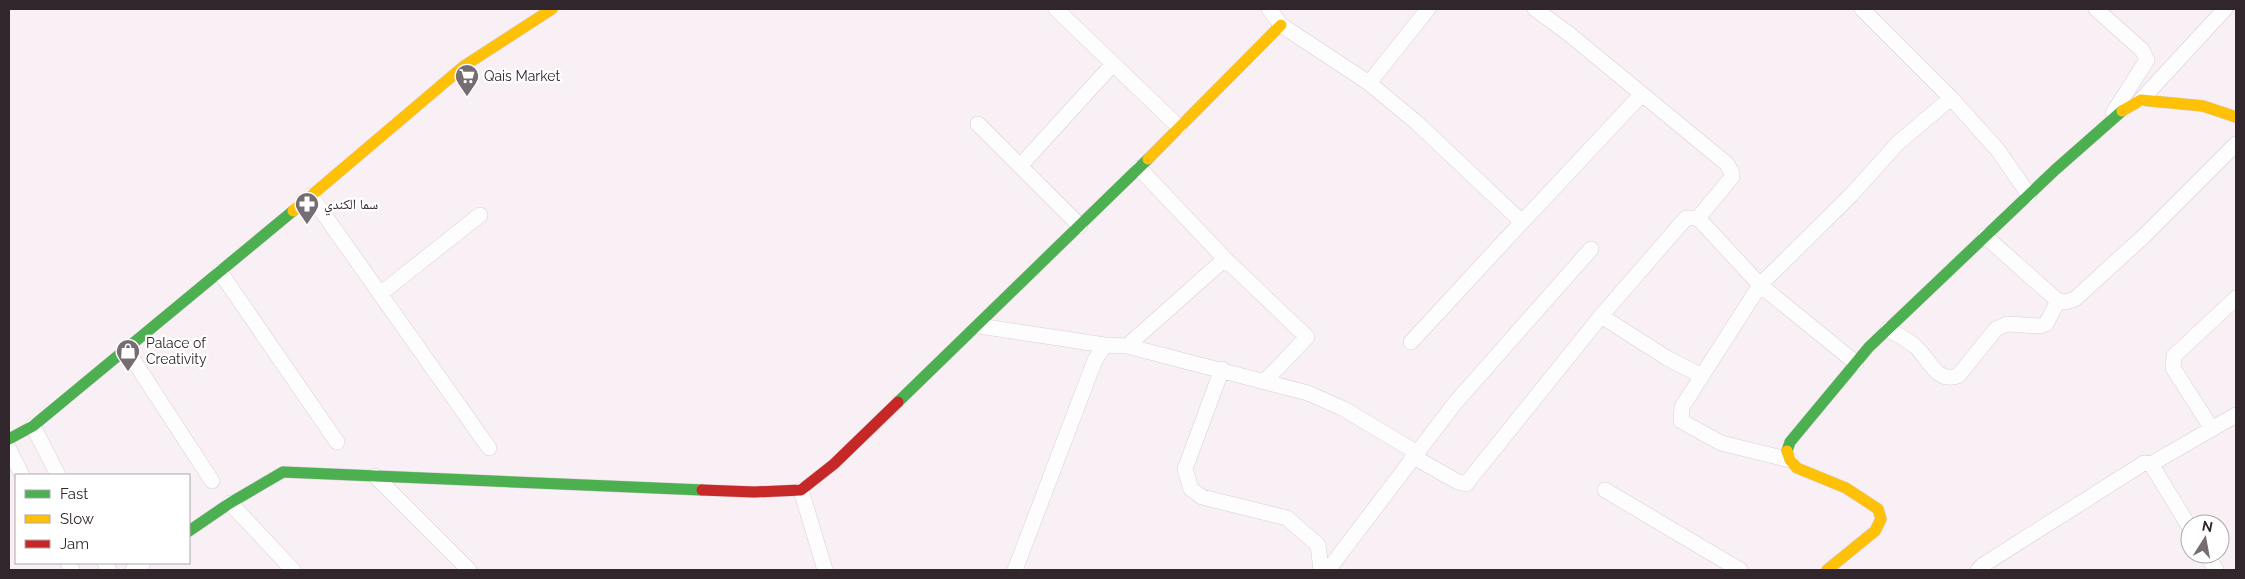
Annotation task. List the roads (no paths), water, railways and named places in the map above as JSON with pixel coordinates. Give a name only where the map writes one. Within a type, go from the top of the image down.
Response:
[{"type":"street","points":[[9,439],[33,426],[311,196],[464,66],[552,9]]},
{"type":"street","points":[[1056,9],[1179,128]]},
{"type":"street","points":[[1269,9],[1281,25],[1369,82],[1416,122],[1522,222]]},
{"type":"street","points":[[1369,82],[1428,9]]},
{"type":"street","points":[[1862,9],[1951,98],[1997,149],[2029,195]]},
{"type":"street","points":[[2096,9],[2142,50],[2147,60],[2106,124]]},
{"type":"street","points":[[1827,570],[1875,531],[1880,519],[1878,509],[1846,488],[1797,468],[1790,460],[1787,451],[1790,442],[1856,362],[1888,329],[2106,124],[2141,100],[2225,9]]},
{"type":"street","points":[[1545,11],[1727,164],[1732,177],[1698,218]]},
{"type":"street","points":[[190,531],[230,503],[283,472],[754,492],[801,490],[834,464],[979,326],[1281,25]]},
{"type":"street","points":[[1020,166],[1114,64]]},
{"type":"street","points":[[1412,342],[1642,94]]},
{"type":"street","points":[[1790,460],[1721,443],[1681,421],[1682,407],[1760,285],[1851,196],[1898,143],[1951,98]]},
{"type":"street","points":[[2141,100],[2203,106],[2236,117]]},
{"type":"street","points":[[978,124],[1080,226]]},
{"type":"street","points":[[1986,236],[2058,301],[2066,302],[2076,299],[2144,236],[2236,144]]},
{"type":"street","points":[[1139,168],[1225,259],[1307,337],[1265,381]]},
{"type":"street","points":[[311,196],[489,448]]},
{"type":"street","points":[[380,294],[480,215]]},
{"type":"street","points":[[979,326],[1105,345],[1127,346],[1222,369],[1308,393],[1344,409],[1458,482],[1466,484],[1601,316],[1686,218],[1698,218],[1760,285],[1856,362]]},
{"type":"street","points":[[1328,570],[1414,454],[1455,403],[1591,249]]},
{"type":"street","points":[[1127,346],[1225,259]]},
{"type":"street","points":[[220,272],[337,442]]},
{"type":"street","points":[[2212,429],[2173,368],[2174,356],[2236,298]]},
{"type":"street","points":[[1888,329],[1918,349],[1938,375],[1952,378],[1958,376],[1996,329],[2007,324],[2046,324],[2058,301]]},
{"type":"street","points":[[1601,316],[1667,358],[1702,376]]},
{"type":"street","points":[[1015,570],[1095,360],[1105,345]]},
{"type":"street","points":[[126,349],[212,481]]},
{"type":"street","points":[[1222,369],[1185,469],[1191,489],[1202,497],[1287,518],[1318,545],[1322,570]]},
{"type":"street","points":[[1978,570],[2144,463],[2151,464],[2236,415]]},
{"type":"street","points":[[33,426],[57,474]]},
{"type":"street","points":[[9,450],[21,474]]},
{"type":"street","points":[[2151,464],[2181,514]]},
{"type":"street","points":[[375,476],[469,570]]},
{"type":"street","points":[[801,490],[826,570]]},
{"type":"street","points":[[1605,490],[1740,570]]},
{"type":"street","points":[[230,503],[293,570]]},
{"type":"place","name":"Qais Market","points":[[467,97]]},
{"type":"place","name":"سما الكندي","points":[[307,225]]},
{"type":"place","name":"Palace of Creativity","points":[[128,372]]}]
